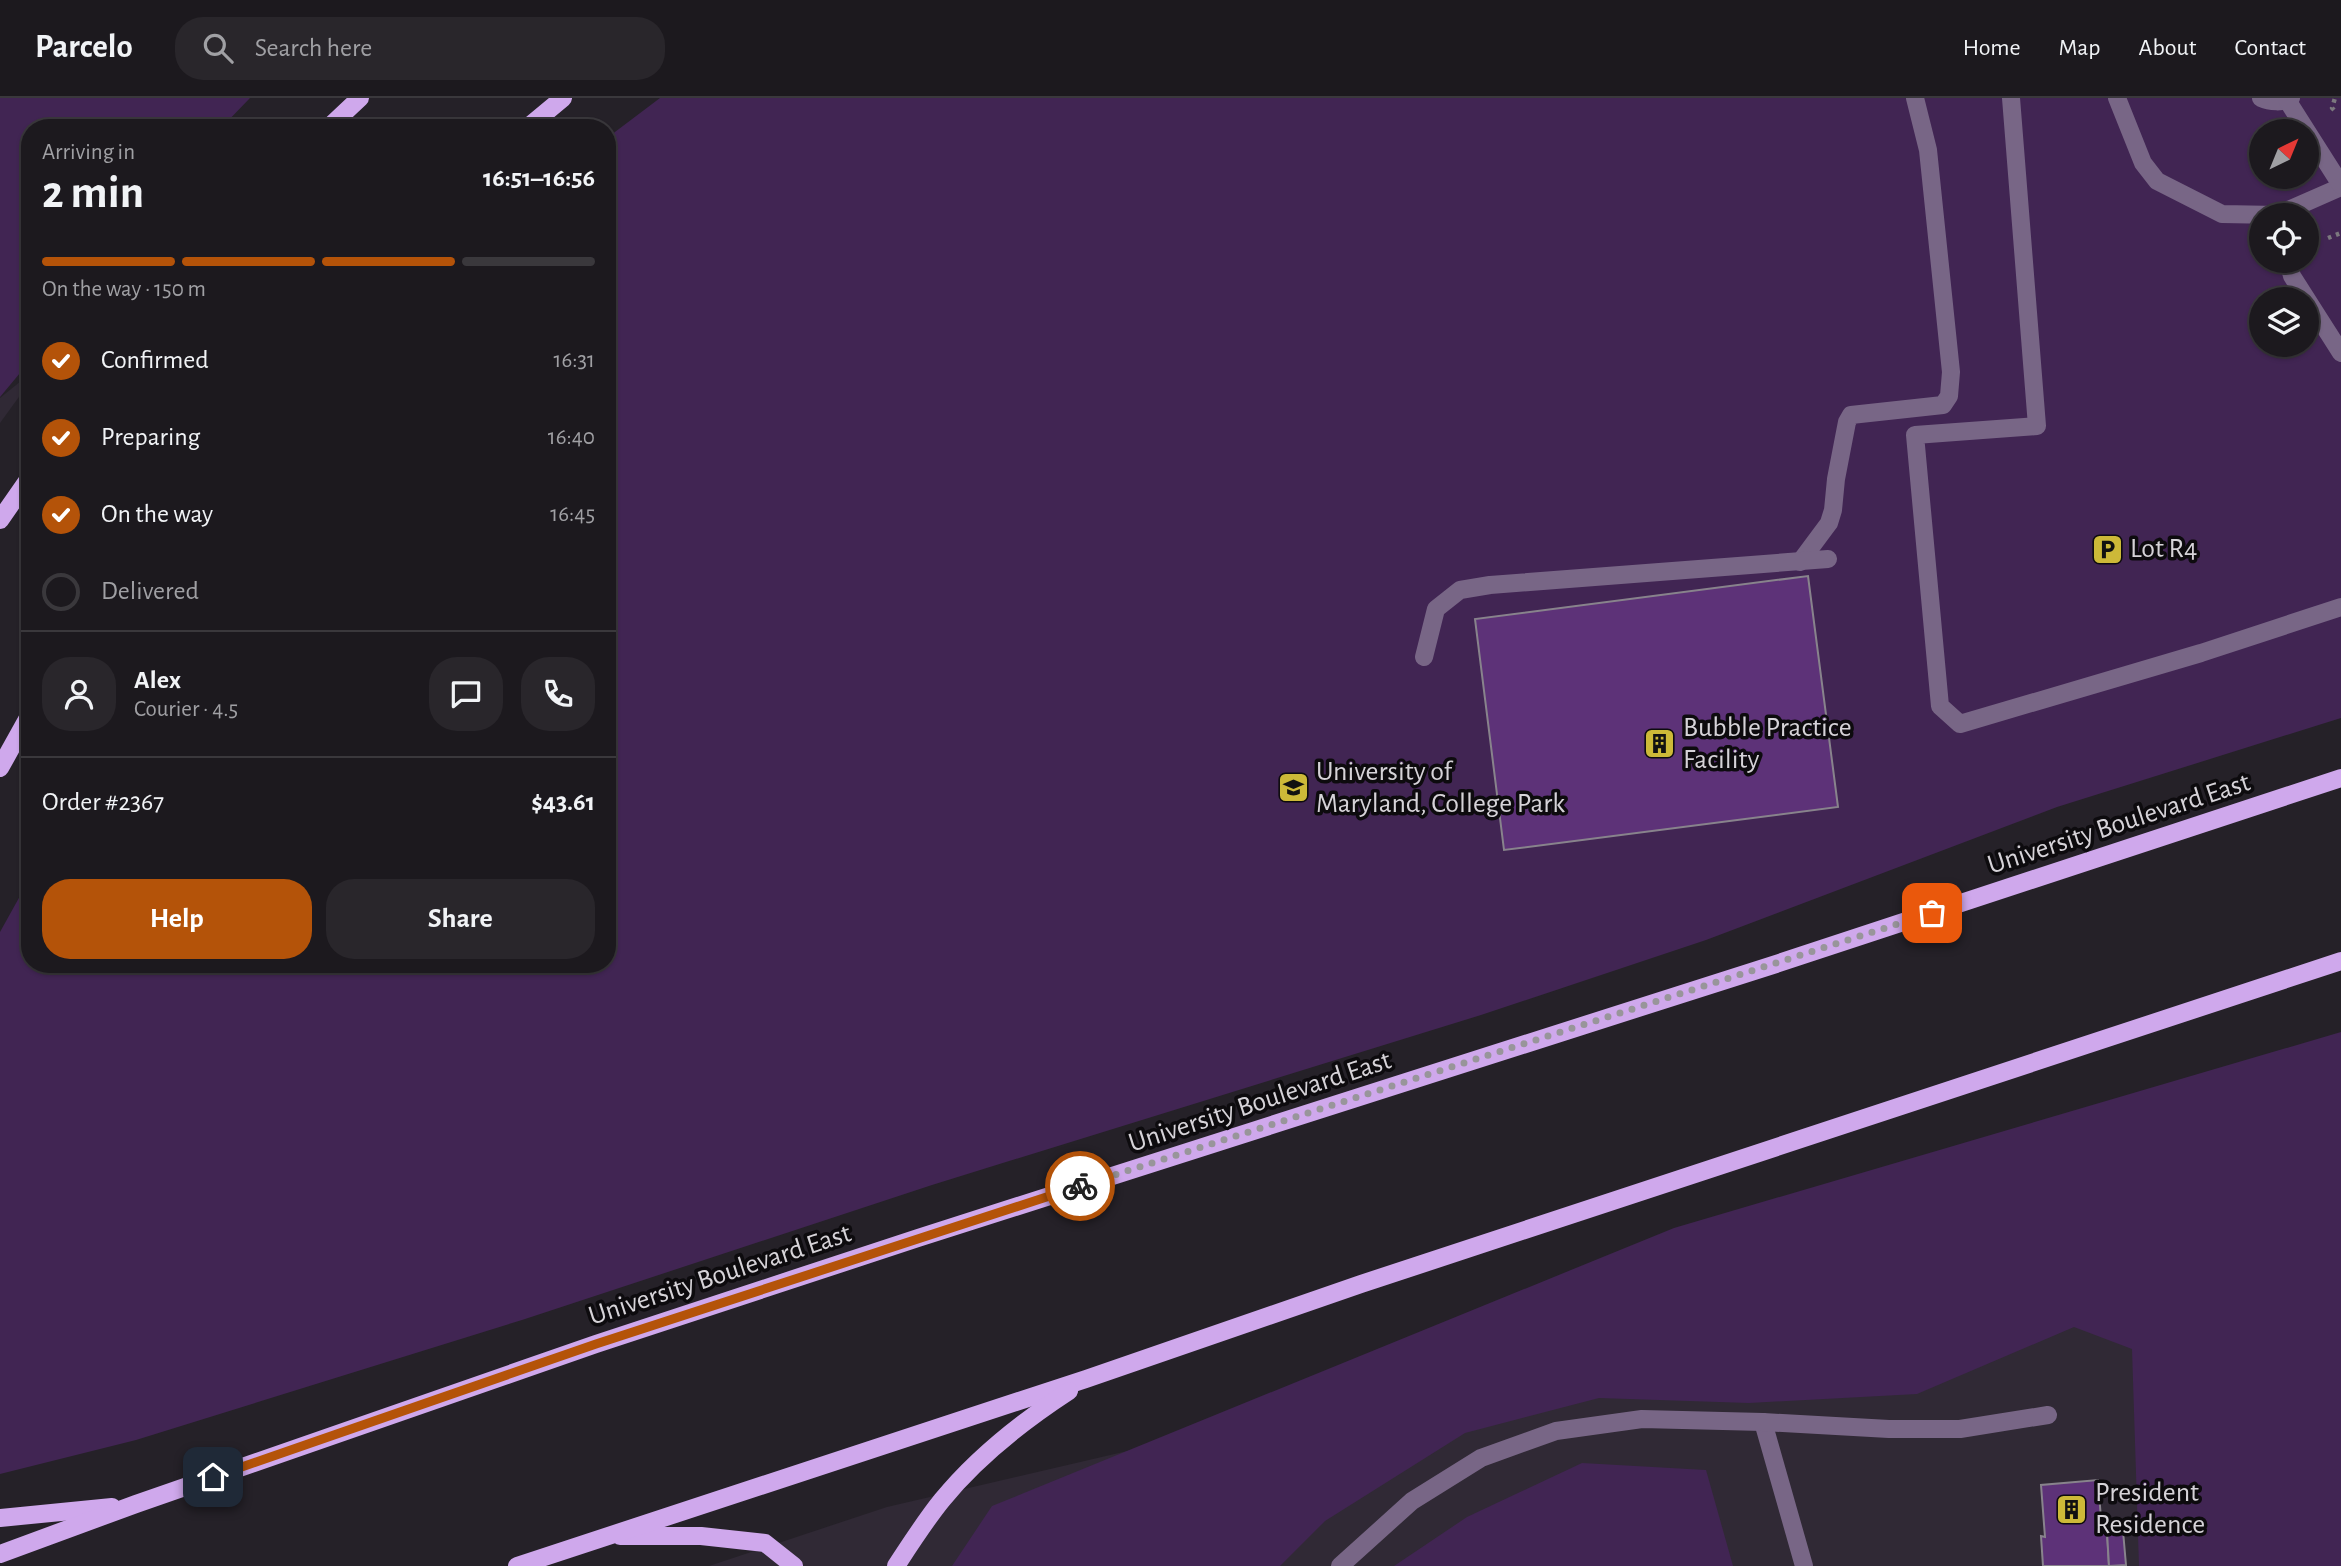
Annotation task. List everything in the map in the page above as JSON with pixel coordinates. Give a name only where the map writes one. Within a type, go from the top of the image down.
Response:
[{"type":"main road","points":[[338,119],[360,98]]},
{"type":"main road","points":[[538,119],[563,98]]},
{"type":"main road","points":[[0,520],[21,490]]},
{"type":"main road","points":[[0,768],[21,731]]},
{"type":"main road","name":"University Boulevard East","points":[[0,1554],[596,1344],[918,1238],[1792,959],[2341,778]]},
{"type":"main road","points":[[517,1566],[1086,1379],[1374,1279],[2341,961]]},
{"type":"main road","points":[[896,1566],[943,1498],[990,1451],[1036,1413],[1086,1379]]},
{"type":"main road","points":[[0,1518],[136,1504]]},
{"type":"main road","points":[[603,1536],[701,1536],[765,1543],[794,1566]]},
{"type":"street","points":[[1800,562],[1829,523],[1847,422],[1851,415],[1943,405],[1949,396],[1951,372],[1928,150],[1915,98]]},
{"type":"street","points":[[2011,98],[2037,426],[1915,435],[1940,706],[1960,724],[2202,653],[2341,607]]},
{"type":"street","points":[[2117,98],[2143,163],[2157,181],[2222,214],[2277,215],[2341,186],[2289,99],[2269,101],[2261,98]]},
{"type":"street","points":[[2291,273],[2341,353]]},
{"type":"street","points":[[1424,657],[1436,609],[1460,590],[1490,585],[1828,559]]},
{"type":"street","points":[[1340,1566],[1412,1500],[1481,1458],[1556,1431],[1642,1419],[1889,1429],[1960,1429],[2049,1415]]},
{"type":"street","points":[[1763,1422],[1804,1566]]},
{"type":"path","points":[[2335,98],[2332,108],[2336,116]]},
{"type":"path","points":[[2328,238],[2341,233]]},
{"type":"shaded area","points":[[0,98],[250,98],[230,119],[21,119],[21,372],[0,397]]},
{"type":"shaded area","name":"University of Maryland, College Park","points":[[660,98],[2341,98],[2341,718],[2057,807],[1706,940],[1481,1015],[932,1185],[522,1320],[136,1440],[0,1474],[0,932],[21,894],[21,973],[616,973],[616,131]]},
{"type":"shaded area","points":[[21,381],[21,394],[0,423],[0,398]]},
{"type":"shaded area","points":[[2341,1032],[2341,1566],[2139,1566],[2132,1349],[2074,1327],[1917,1394],[1749,1403],[1599,1398],[1465,1433],[1325,1521],[1280,1566],[952,1566],[992,1506],[1674,1228]]},
{"type":"shaded area","points":[[2341,1071],[2341,1566],[709,1566],[887,1507],[1329,1404]]},
{"type":"shaded area","points":[[1582,1463],[1706,1470],[1733,1566],[1394,1566],[1467,1517]]},
{"type":"building","name":"Bubble Practice Facility","points":[[1808,576],[1838,807],[1504,850],[1475,619]]},
{"type":"building","name":"President Residence","points":[[2098,1480],[2102,1532],[2107,1532],[2109,1566],[2043,1566],[2041,1536],[2045,1537],[2041,1485]]},
{"type":"building","points":[[2123,1531],[2126,1565],[2109,1566],[2107,1532]]},
{"type":"way so far","points":[[1080,1186],[1932,913]]},
{"type":"place","name":"Lot R4","points":[[2107,549]]},
{"type":"place","name":"Bubble Practice Facility","points":[[1660,744]]},
{"type":"place","name":"University of Maryland, College Park","points":[[1293,788]]},
{"type":"place","name":"President Residence","points":[[2072,1509]]},
{"type":"route","points":[[213,1477],[596,1344],[1080,1186]]}]
